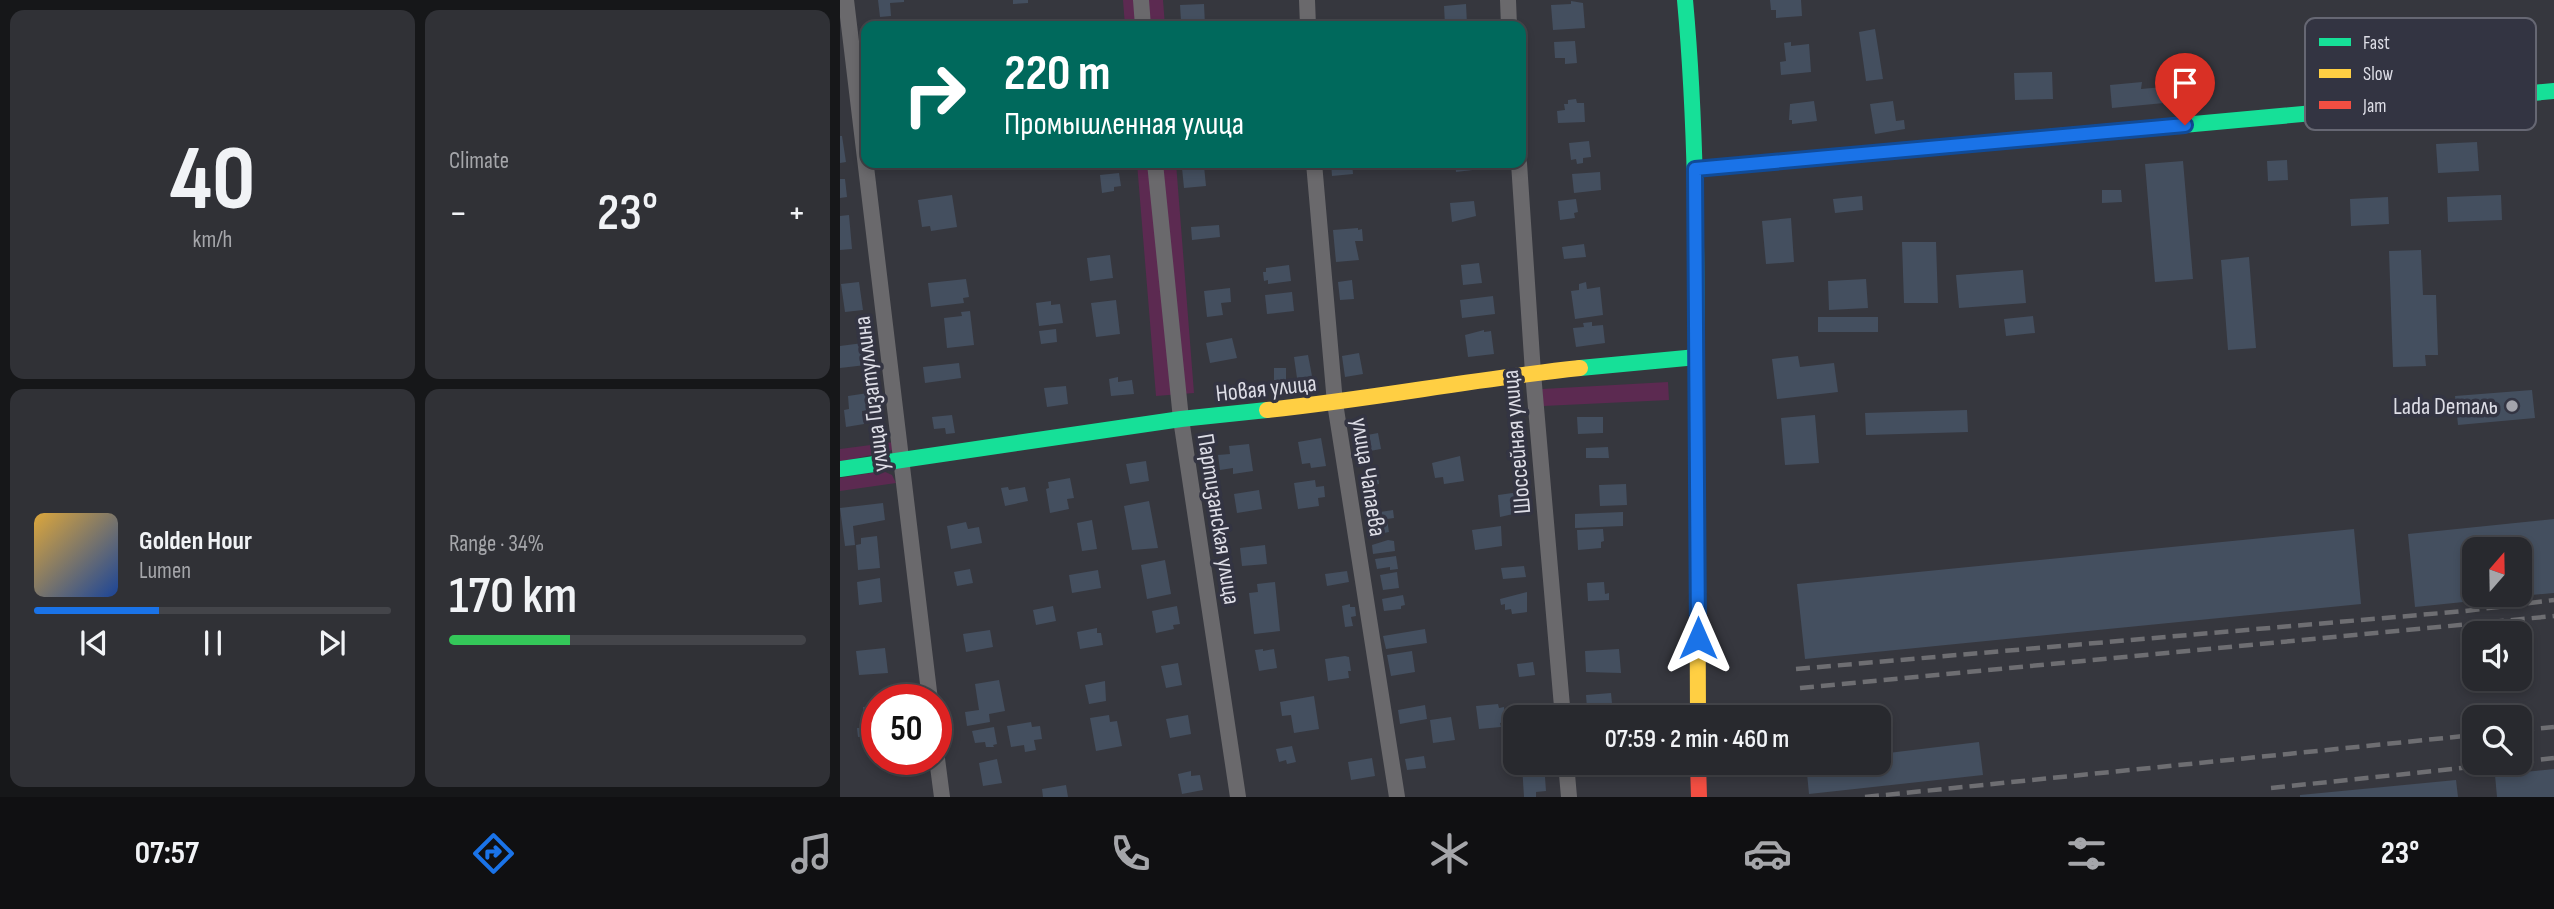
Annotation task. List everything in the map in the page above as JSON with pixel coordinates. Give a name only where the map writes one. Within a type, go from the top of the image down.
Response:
[{"type":"street","name":"улица Гизатуллина","points":[[846,0],[861,124]]},
{"type":"street","points":[[1141,0],[1143,21]]},
{"type":"street","points":[[1307,0],[1308,21]]},
{"type":"street","points":[[1508,0],[1509,21]]},
{"type":"street","points":[[1685,0],[1695,169],[1698,705]]},
{"type":"street","points":[[2536,93],[2554,91]]},
{"type":"street","points":[[1695,169],[2305,114]]},
{"type":"street","name":"улица Гизатуллина","points":[[866,168],[928,684]]},
{"type":"street","name":"Партизанская улица","points":[[1156,168],[1181,419],[1238,797]]},
{"type":"street","name":"улица Чапаева","points":[[1314,168],[1335,403],[1397,797]]},
{"type":"street","name":"Шоссейная улица","points":[[1519,168],[1533,373],[1562,705]]},
{"type":"street","name":"Новая улица","points":[[840,469],[1181,419],[1335,403],[1533,373],[1697,357]]},
{"type":"street","points":[[939,775],[942,797]]},
{"type":"street","points":[[1567,775],[1569,797]]},
{"type":"street","points":[[1699,775],[1699,797]]},
{"type":"shaded area","points":[[1123,0],[1163,0],[1165,21],[1125,21]]},
{"type":"shaded area","points":[[1137,168],[1176,168],[1194,393],[1156,396]]},
{"type":"shaded area","points":[[1668,382],[1669,400],[1543,406],[1542,389]]},
{"type":"shaded area","points":[[894,442],[893,450],[840,462],[840,449]]},
{"type":"shaded area","points":[[883,471],[892,475],[896,483],[840,491],[840,478]]},
{"type":"building","points":[[878,0],[904,2],[890,3],[891,16],[880,17]]},
{"type":"building","points":[[1013,0],[1028,0],[1028,3],[1013,4]]},
{"type":"building","points":[[1770,0],[1801,0],[1802,16],[1776,18],[1776,10],[1771,10]]},
{"type":"building","points":[[1571,1],[1583,3],[1585,28],[1553,30],[1551,5],[1571,4]]},
{"type":"building","points":[[1204,4],[1205,21],[1181,21],[1180,5]]},
{"type":"building","points":[[1466,4],[1467,21],[1445,21],[1444,6]]},
{"type":"building","points":[[1875,29],[1883,79],[1866,81],[1859,32]]},
{"type":"building","points":[[1575,41],[1577,63],[1565,64],[1565,58],[1555,58],[1554,42]]},
{"type":"building","points":[[1791,42],[1791,46],[1809,44],[1811,72],[1781,75],[1780,62],[1786,61],[1784,43]]},
{"type":"building","points":[[2052,72],[2053,99],[2015,100],[2014,73]]},
{"type":"building","points":[[2142,82],[2141,89],[2163,87],[2164,103],[2112,108],[2110,85]]},
{"type":"building","points":[[1576,99],[1577,103],[1584,103],[1585,122],[1558,123],[1557,111],[1565,110],[1564,104],[1568,104],[1568,100]]},
{"type":"building","points":[[1814,101],[1817,121],[1792,124],[1792,120],[1789,120],[1790,104]]},
{"type":"building","points":[[1893,101],[1896,121],[1904,120],[1905,129],[1875,134],[1870,104]]},
{"type":"building","points":[[840,136],[846,162],[840,163]]},
{"type":"building","points":[[1589,141],[1591,157],[1583,158],[1583,163],[1577,164],[1576,159],[1571,160],[1569,143]]},
{"type":"building","points":[[2477,142],[2479,171],[2438,173],[2436,144]]},
{"type":"building","points":[[2287,160],[2288,180],[2268,181],[2267,161]]},
{"type":"building","points":[[2183,161],[2193,279],[2155,282],[2145,164]]},
{"type":"building","points":[[1182,168],[1204,168],[1206,186],[1184,188]]},
{"type":"building","points":[[1331,168],[1352,168],[1353,174],[1332,176]]},
{"type":"building","points":[[1456,168],[1481,169],[1456,172]]},
{"type":"building","points":[[1600,172],[1601,190],[1574,193],[1572,174]]},
{"type":"building","points":[[1119,173],[1121,186],[1114,187],[1114,191],[1102,193],[1100,175]]},
{"type":"building","points":[[840,179],[845,179],[847,197],[840,198]]},
{"type":"building","points":[[2102,190],[2121,190],[2122,202],[2102,203]]},
{"type":"building","points":[[952,195],[957,227],[931,231],[930,226],[922,227],[918,200]]},
{"type":"building","points":[[2501,195],[2502,220],[2448,222],[2447,197]]},
{"type":"building","points":[[1862,196],[1863,210],[1835,213],[1833,199]]},
{"type":"building","points":[[2388,197],[2389,224],[2351,226],[2350,199]]},
{"type":"building","points":[[1576,199],[1578,212],[1574,213],[1575,218],[1560,220],[1558,201]]},
{"type":"building","points":[[1474,201],[1476,216],[1452,222],[1450,203]]},
{"type":"building","points":[[849,215],[852,249],[840,250],[840,216]]},
{"type":"building","points":[[1791,218],[1794,262],[1766,264],[1762,221]]},
{"type":"building","points":[[1219,225],[1220,237],[1192,240],[1191,227]]},
{"type":"building","points":[[1362,229],[1363,241],[1355,241],[1359,260],[1336,262],[1333,230]]},
{"type":"building","points":[[1902,242],[1936,242],[1938,303],[1904,303]]},
{"type":"building","points":[[1584,244],[1586,257],[1564,259],[1562,247]]},
{"type":"building","points":[[2421,250],[2423,295],[2436,295],[2438,355],[2425,355],[2426,366],[2393,367],[2389,251]]},
{"type":"building","points":[[1110,255],[1113,278],[1090,281],[1087,258]]},
{"type":"building","points":[[2249,257],[2256,348],[2228,350],[2221,260]]},
{"type":"building","points":[[1479,263],[1482,283],[1463,285],[1461,265]]},
{"type":"building","points":[[1289,265],[1291,281],[1268,284],[1268,280],[1264,281],[1263,272],[1266,272],[1266,268]]},
{"type":"building","points":[[2023,270],[2026,303],[1959,308],[1956,275]]},
{"type":"building","points":[[966,279],[969,297],[963,298],[964,303],[931,307],[928,283]]},
{"type":"building","points":[[1866,279],[1868,308],[1829,310],[1828,281]]},
{"type":"building","points":[[1352,280],[1354,299],[1340,300],[1338,282]]},
{"type":"building","points":[[859,282],[863,310],[845,312],[841,284]]},
{"type":"building","points":[[1586,282],[1587,289],[1600,287],[1603,315],[1575,319],[1571,291],[1579,290],[1579,284]]},
{"type":"building","points":[[1230,288],[1231,302],[1221,303],[1223,315],[1207,317],[1204,291]]},
{"type":"building","points":[[1292,292],[1294,311],[1267,314],[1265,295]]},
{"type":"building","points":[[1493,296],[1495,314],[1462,318],[1460,300]]},
{"type":"building","points":[[1116,300],[1120,334],[1096,337],[1091,303]]},
{"type":"building","points":[[1051,301],[1051,305],[1060,304],[1063,323],[1039,326],[1036,303]]},
{"type":"building","points":[[970,311],[974,345],[947,348],[944,318],[962,316],[961,312]]},
{"type":"building","points":[[2033,316],[2035,333],[2006,336],[2004,319]]},
{"type":"building","points":[[1818,317],[1878,317],[1878,332],[1818,332]]},
{"type":"building","points":[[1592,322],[1592,326],[1603,325],[1605,343],[1576,347],[1573,328],[1584,327],[1583,323]]},
{"type":"building","points":[[1056,329],[1057,342],[1041,344],[1039,331]]},
{"type":"building","points":[[1491,331],[1494,354],[1468,357],[1465,335]]},
{"type":"building","points":[[1232,338],[1237,358],[1210,363],[1206,343]]},
{"type":"building","points":[[863,343],[866,365],[840,368],[840,346]]},
{"type":"building","points":[[1359,353],[1363,374],[1345,377],[1342,356]]},
{"type":"building","points":[[1308,355],[1312,376],[1297,378],[1294,357]]},
{"type":"building","points":[[1798,356],[1800,367],[1834,363],[1838,392],[1777,399],[1772,359]]},
{"type":"building","points":[[959,363],[961,378],[925,383],[923,367]]},
{"type":"building","points":[[1274,368],[1286,368],[1286,380],[1274,380]]},
{"type":"building","points":[[1118,377],[1118,382],[1132,380],[1134,394],[1111,396],[1109,379]]},
{"type":"building","points":[[1066,386],[1068,404],[1047,407],[1044,388]]},
{"type":"building","points":[[2532,390],[2535,418],[2458,425],[2455,396]]},
{"type":"building","points":[[868,393],[870,410],[862,411],[864,424],[846,427],[844,410],[849,409],[848,396]]},
{"type":"building","points":[[1967,410],[1968,432],[1866,435],[1865,413]]},
{"type":"building","points":[[952,415],[955,433],[946,434],[945,428],[934,429],[932,417]]},
{"type":"building","points":[[1815,415],[1819,463],[1785,465],[1781,418]]},
{"type":"building","points":[[1577,417],[1603,417],[1603,433],[1578,434]]},
{"type":"building","points":[[1378,433],[1381,449],[1364,452],[1362,436]]},
{"type":"building","points":[[1321,438],[1326,466],[1311,468],[1310,463],[1302,464],[1298,442]]},
{"type":"building","points":[[1249,444],[1253,471],[1233,474],[1233,468],[1220,470],[1218,455],[1230,454],[1229,446]]},
{"type":"building","points":[[1608,447],[1609,458],[1586,458],[1586,448]]},
{"type":"building","points":[[1460,456],[1464,481],[1444,484],[1443,477],[1435,478],[1432,463]]},
{"type":"building","points":[[1146,461],[1149,481],[1130,484],[1126,464]]},
{"type":"building","points":[[1378,475],[1379,484],[1362,486],[1361,478]]},
{"type":"building","points":[[1070,478],[1074,498],[1067,499],[1069,509],[1050,513],[1046,489],[1049,488],[1048,482]]},
{"type":"building","points":[[1315,480],[1316,487],[1324,486],[1325,497],[1318,498],[1319,506],[1298,509],[1294,483]]},
{"type":"building","points":[[1626,484],[1627,505],[1600,506],[1599,485]]},
{"type":"building","points":[[1008,487],[1009,490],[1025,487],[1028,501],[1005,506],[1001,488]]},
{"type":"building","points":[[1259,490],[1262,509],[1237,513],[1234,494]]},
{"type":"building","points":[[1520,492],[1522,512],[1500,517],[1498,495]]},
{"type":"building","points":[[1149,501],[1158,548],[1132,550],[1124,506]]},
{"type":"building","points":[[883,503],[885,520],[853,526],[855,545],[845,546],[840,508]]},
{"type":"building","points":[[1393,510],[1394,518],[1387,519],[1389,532],[1368,536],[1365,518],[1374,516],[1374,513]]},
{"type":"building","points":[[1623,512],[1623,526],[1575,528],[1575,514]]},
{"type":"building","points":[[2554,519],[2554,593],[2532,595],[2532,537],[2462,537],[2462,602],[2415,607],[2408,534]]},
{"type":"building","points":[[1092,520],[1097,549],[1082,551],[1077,523]]},
{"type":"building","points":[[966,522],[968,529],[979,527],[982,543],[951,549],[947,526]]},
{"type":"building","points":[[1501,526],[1502,546],[1475,550],[1472,530]]},
{"type":"building","points":[[1603,529],[1604,541],[1601,542],[1601,548],[1578,550],[1577,530]]},
{"type":"building","points":[[2354,529],[2361,604],[1805,659],[1797,584]]},
{"type":"building","points":[[877,536],[880,568],[858,570],[856,545],[861,544],[861,538]]},
{"type":"building","points":[[1394,541],[1395,551],[1373,554],[1372,545]]},
{"type":"building","points":[[1265,545],[1267,564],[1242,566],[1240,548]]},
{"type":"building","points":[[1396,556],[1398,569],[1377,569],[1375,559]]},
{"type":"building","points":[[1165,560],[1171,594],[1147,599],[1141,565]]},
{"type":"building","points":[[1524,566],[1526,577],[1503,579],[1501,568]]},
{"type":"building","points":[[970,569],[973,583],[957,586],[954,572]]},
{"type":"building","points":[[1098,570],[1101,588],[1072,593],[1069,575]]},
{"type":"building","points":[[1347,571],[1349,582],[1327,586],[1325,574]]},
{"type":"building","points":[[1397,572],[1399,588],[1383,590],[1380,575]]},
{"type":"building","points":[[880,578],[882,602],[859,605],[857,582]]},
{"type":"building","points":[[1275,582],[1280,631],[1254,634],[1249,593],[1258,592],[1257,584]]},
{"type":"building","points":[[1604,582],[1605,594],[1609,593],[1609,600],[1588,601],[1587,583]]},
{"type":"building","points":[[1527,592],[1527,612],[1512,614],[1511,609],[1505,610],[1505,604],[1501,605],[1500,599]]},
{"type":"building","points":[[1403,595],[1405,605],[1401,606],[1401,609],[1384,611],[1382,599]]},
{"type":"building","points":[[1350,604],[1350,607],[1355,607],[1356,616],[1351,617],[1353,626],[1345,627],[1342,606]]},
{"type":"building","points":[[1053,606],[1056,621],[1036,625],[1033,610]]},
{"type":"building","points":[[1177,606],[1180,624],[1173,625],[1174,629],[1156,633],[1152,611]]},
{"type":"building","points":[[1097,628],[1097,633],[1101,633],[1103,645],[1080,649],[1077,632]]},
{"type":"building","points":[[1425,629],[1427,643],[1386,649],[1383,636]]},
{"type":"building","points":[[990,630],[993,647],[966,652],[963,634]]},
{"type":"building","points":[[885,648],[888,673],[859,675],[856,651]]},
{"type":"building","points":[[1274,649],[1277,668],[1259,671],[1255,650]]},
{"type":"building","points":[[1619,649],[1621,673],[1586,672],[1585,651]]},
{"type":"building","points":[[1412,651],[1415,672],[1391,676],[1387,655]]},
{"type":"building","points":[[1349,657],[1349,678],[1328,681],[1325,659]]},
{"type":"building","points":[[1533,662],[1535,675],[1519,677],[1517,664]]},
{"type":"building","points":[[1178,663],[1182,685],[1166,688],[1161,666]]},
{"type":"building","points":[[999,680],[1005,711],[989,714],[990,722],[967,726],[965,712],[979,710],[975,684]]},
{"type":"building","points":[[1105,681],[1106,701],[1089,704],[1085,685]]},
{"type":"building","points":[[1611,693],[1612,705],[1587,705],[1586,695]]},
{"type":"building","points":[[1314,696],[1319,729],[1294,733],[1291,715],[1282,716],[1280,702]]},
{"type":"building","points":[[1498,704],[1499,708],[1503,707],[1501,727],[1479,729],[1476,706]]},
{"type":"building","points":[[1425,705],[1427,719],[1400,724],[1398,710]]},
{"type":"building","points":[[1109,715],[1110,722],[1117,721],[1122,746],[1096,751],[1090,718]]},
{"type":"building","points":[[1188,715],[1191,734],[1170,738],[1166,719]]},
{"type":"building","points":[[1451,717],[1455,740],[1433,743],[1430,720]]},
{"type":"building","points":[[1031,722],[1032,727],[1040,726],[1042,739],[1034,740],[1036,750],[1025,752],[1024,745],[1011,747],[1007,726]]},
{"type":"building","points":[[994,727],[997,744],[993,745],[994,747],[986,747],[985,742],[975,743],[972,731]]},
{"type":"building","points":[[857,728],[861,728],[861,737],[858,737]]},
{"type":"building","points":[[1979,742],[1983,775],[1809,794],[1807,775],[1891,775],[1891,753]]},
{"type":"building","points":[[1292,746],[1296,762],[1279,762],[1276,749]]},
{"type":"building","points":[[1424,756],[1426,768],[1407,770],[1405,759]]},
{"type":"building","points":[[1372,758],[1375,776],[1351,780],[1348,762]]},
{"type":"building","points":[[997,759],[1002,783],[983,786],[979,763]]},
{"type":"building","points":[[2554,769],[2554,797],[2497,797],[2495,775],[2532,775],[2532,771]]},
{"type":"building","points":[[1191,771],[1191,776],[1200,775],[1203,790],[1182,794],[1178,774]]},
{"type":"building","points":[[1523,775],[1545,775],[1546,791],[1536,792],[1536,797],[1524,797]]},
{"type":"building","points":[[2456,780],[2458,797],[2300,797],[2300,795]]},
{"type":"building","points":[[1066,785],[1068,797],[1043,797],[1042,789]]},
{"type":"railway","points":[[1796,669],[2465,611],[2554,600]]},
{"type":"railway","points":[[1800,688],[2554,616]]},
{"type":"railway","points":[[2532,729],[2554,727]]},
{"type":"railway","points":[[1865,797],[2462,736]]},
{"type":"railway","points":[[2532,761],[2554,758]]},
{"type":"railway","points":[[2271,788],[2462,768]]},
{"type":"traffic: fast","points":[[1685,0],[1695,173],[1697,461]]},
{"type":"traffic: fast","points":[[2536,93],[2554,91]]},
{"type":"traffic: fast","points":[[2172,126],[2305,114]]},
{"type":"traffic: fast","points":[[1580,368],[1697,357]]},
{"type":"traffic: fast","points":[[840,469],[1181,419],[1267,410]]},
{"type":"traffic: slow","points":[[1695,169],[2172,126]]},
{"type":"traffic: slow","points":[[1267,410],[1580,368]]},
{"type":"traffic: slow","points":[[1697,461],[1698,705]]},
{"type":"traffic: jam","points":[[1698,775],[1699,797]]},
{"type":"place","name":"Lada Dеталь","points":[[2512,406]]},
{"type":"route","points":[[1698,638],[1695,169],[2185,125]]}]
